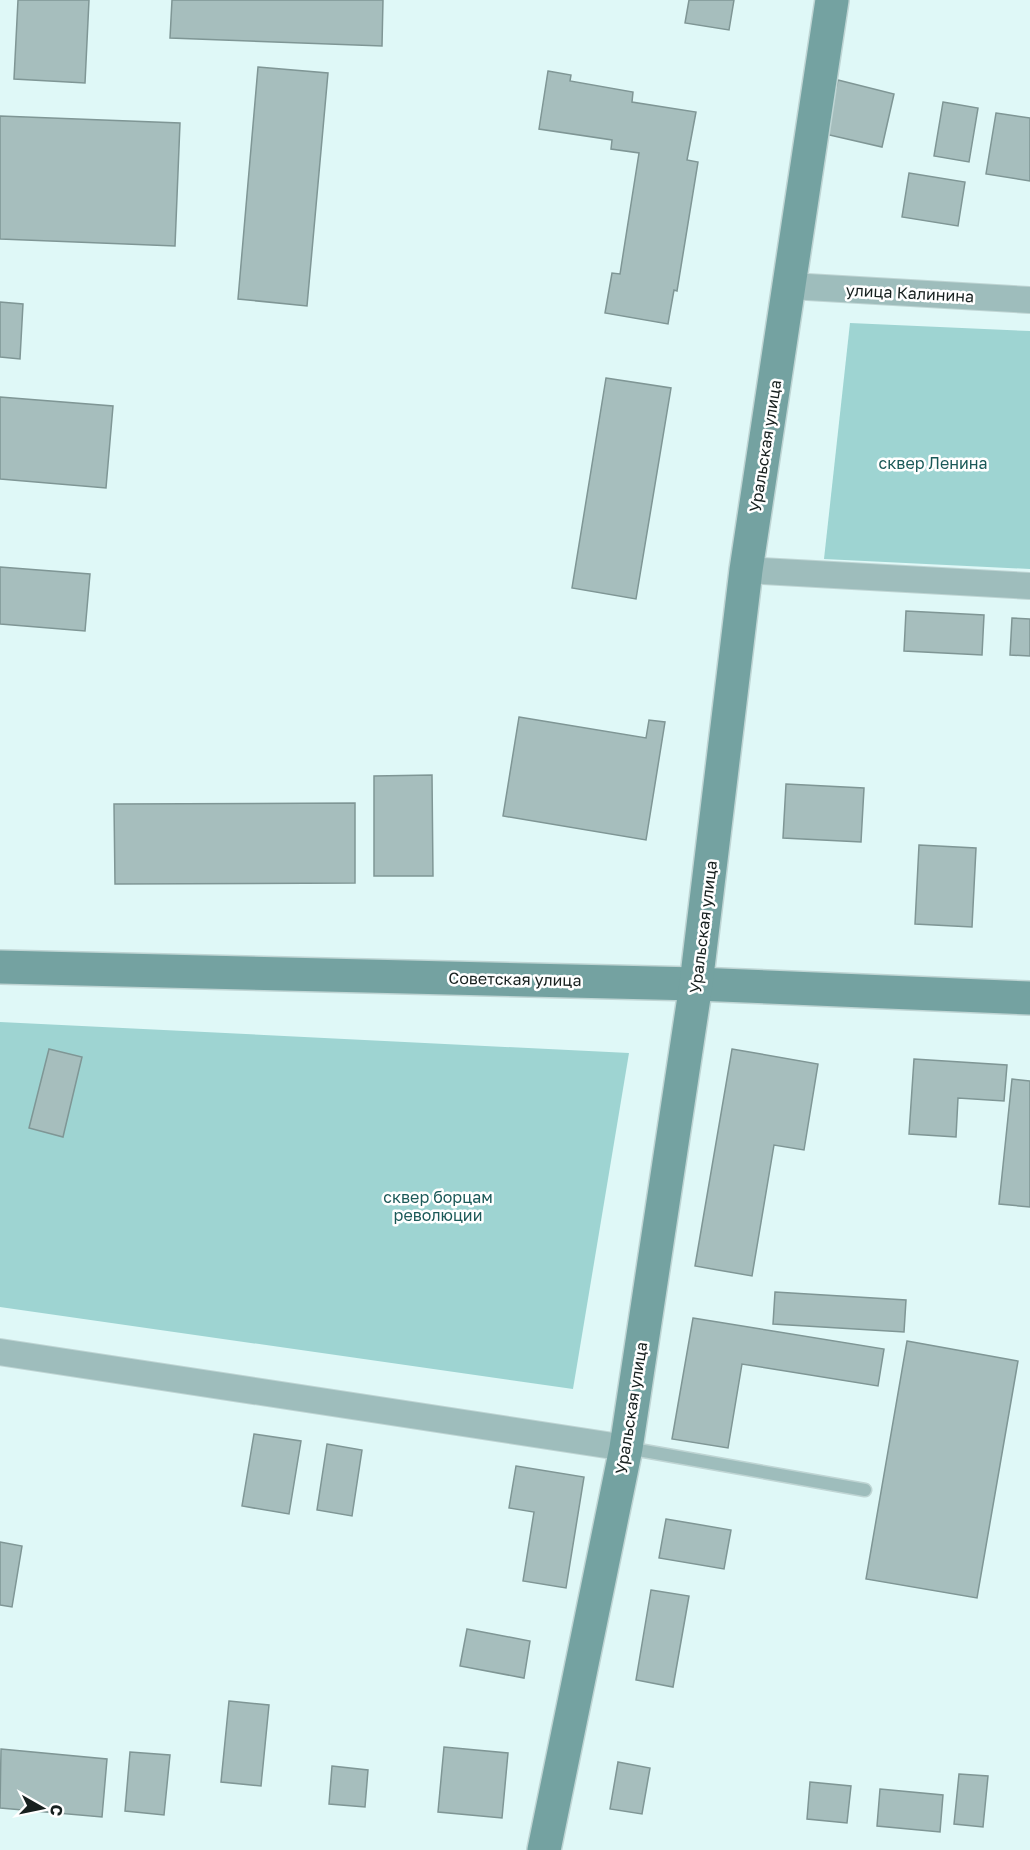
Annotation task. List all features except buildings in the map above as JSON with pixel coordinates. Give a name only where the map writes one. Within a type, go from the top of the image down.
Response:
[{"type":"street","name":"Уральская улица","points":[[544,1850],[626,1448],[696,984],[746,570],[832,0]]},
{"type":"street","name":"улица Калинина","points":[[789,286],[1030,300]]},
{"type":"street","points":[[746,570],[1030,586]]},
{"type":"street","name":"Советская улица","points":[[0,967],[696,984],[1030,998]]},
{"type":"street","points":[[0,1352],[626,1448]]},
{"type":"lane","points":[[626,1448],[865,1490]]},
{"type":"green space","name":"сквер Ленина","points":[[850,323],[1030,331],[1030,569],[824,559]]},
{"type":"green space","name":"сквер борцам революции","points":[[0,1022],[629,1053],[573,1389],[0,1307]]}]
